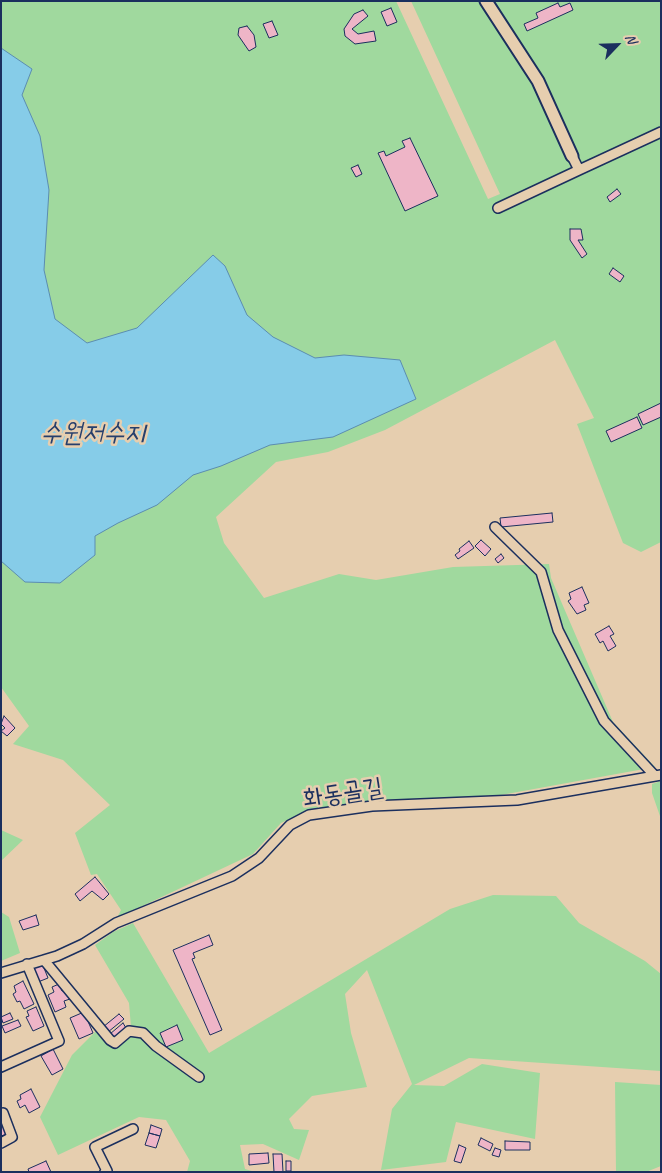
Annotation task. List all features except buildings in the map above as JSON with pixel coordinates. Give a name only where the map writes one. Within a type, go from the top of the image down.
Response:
[{"type":"street","points":[[486,1],[538,81],[579,170]]},
{"type":"street","points":[[498,208],[661,132]]},
{"type":"street","name":"화동골길","points":[[495,527],[541,572],[558,630],[604,721],[658,775]]},
{"type":"street","name":"화동골길","points":[[1,973],[57,956],[83,944],[116,923],[232,876],[259,858],[290,825],[309,815],[372,806],[516,800],[658,775]]},
{"type":"street","points":[[44,960],[110,1040],[115,1043],[129,1032],[143,1033],[156,1046],[200,1077]]},
{"type":"street","points":[[1,1067],[59,1041],[27,964]]},
{"type":"street","points":[[1,1143],[12,1137],[3,1113]]},
{"type":"street","points":[[107,1171],[95,1147],[133,1129]]},
{"type":"green space","points":[[1,1],[396,1],[488,199],[500,194],[411,1],[661,1],[661,542],[641,552],[623,543],[577,424],[594,418],[555,340],[385,430],[328,452],[276,462],[216,517],[224,543],[264,598],[339,574],[376,580],[453,567],[549,564],[551,578],[613,722],[655,767],[501,795],[364,803],[307,811],[281,823],[253,854],[117,918],[121,910],[97,874],[91,875],[75,833],[110,805],[63,760],[13,744],[29,726],[1,687]]},
{"type":"green space","points":[[661,781],[661,819],[652,793],[652,784]]},
{"type":"green space","points":[[1,830],[23,840],[1,861]]},
{"type":"green space","points":[[493,895],[556,896],[579,923],[645,961],[661,974],[661,1071],[469,1058],[414,1085],[444,1086],[482,1064],[540,1073],[535,1139],[456,1122],[446,1162],[381,1170],[392,1109],[412,1084],[367,970],[345,994],[351,1033],[367,1087],[312,1096],[289,1119],[294,1129],[309,1130],[299,1160],[263,1144],[240,1145],[245,1169],[255,1172],[187,1172],[190,1161],[166,1120],[139,1117],[58,1155],[40,1117],[72,1055],[96,1031],[114,1046],[131,1027],[129,1003],[95,945],[113,932],[133,923],[209,1053],[450,909]]},
{"type":"green space","points":[[1,912],[9,917],[20,953],[1,961]]},
{"type":"green space","points":[[615,1082],[661,1085],[661,1166],[646,1172],[616,1172]]},
{"type":"water","name":"수원저수지","points":[[1,48],[32,69],[22,95],[40,136],[49,190],[44,270],[55,319],[87,343],[137,328],[213,255],[225,266],[247,315],[273,337],[315,358],[344,355],[400,360],[416,399],[333,437],[270,445],[221,466],[193,475],[157,505],[95,536],[95,555],[60,583],[25,582],[1,561]]}]
